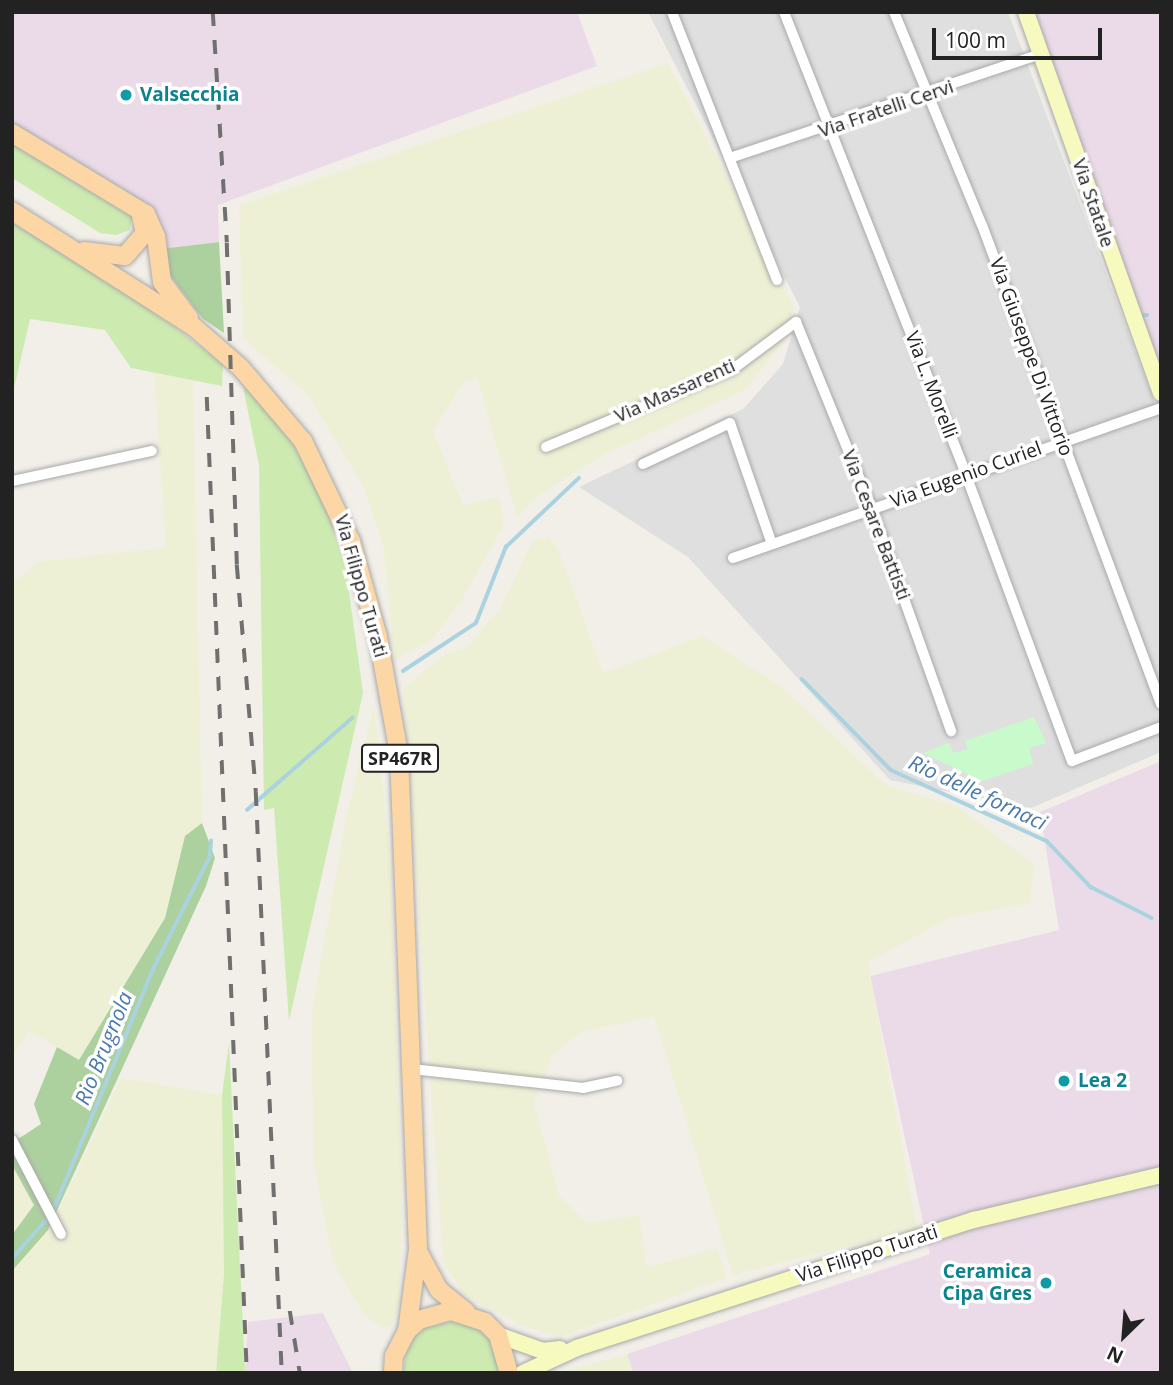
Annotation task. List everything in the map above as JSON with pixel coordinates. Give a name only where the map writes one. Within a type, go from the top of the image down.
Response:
[{"type":"main road","name":"Via Statale","points":[[1026,12],[1161,393]]},
{"type":"main road","points":[[12,133],[136,206],[153,225],[162,282],[194,327]]},
{"type":"main road","points":[[73,249],[125,256],[145,233],[136,206]]},
{"type":"main road","name":"Via Filippo Turati","points":[[12,211],[194,327],[241,368],[288,419],[323,476],[354,553],[378,637],[399,754],[418,1250],[407,1331]]},
{"type":"main road","name":"Via Filippo Turati","points":[[577,1348],[974,1220],[1161,1175]]},
{"type":"main road","name":"Via Filippo Turati","points":[[418,1250],[439,1290],[467,1313]]},
{"type":"main road","points":[[407,1331],[435,1313],[467,1313]]},
{"type":"main road","name":"SP467R","points":[[467,1313],[498,1335],[543,1351],[577,1348]]},
{"type":"main road","name":"SP467R","points":[[393,1373],[394,1356],[407,1331]]},
{"type":"main road","points":[[498,1335],[506,1349],[509,1373]]},
{"type":"main road","name":"SP467R","points":[[523,1373],[577,1348]]},
{"type":"street","points":[[672,12],[777,280]]},
{"type":"street","name":"Via L. Morelli","points":[[784,12],[966,475],[1072,761],[1161,727]]},
{"type":"street","name":"Via Giuseppe Di Vittorio","points":[[894,12],[1062,441],[1161,704]]},
{"type":"street","name":"Via Fratelli Cervi","points":[[730,158],[830,129],[1041,54]]},
{"type":"street","name":"Via Massarenti","points":[[546,447],[733,369],[796,322]]},
{"type":"street","name":"Via Cesare Battisti","points":[[796,322],[872,509],[951,731]]},
{"type":"street","name":"Via Eugenio Curiel","points":[[733,558],[1161,408]]},
{"type":"street","points":[[643,464],[730,423],[772,544]]},
{"type":"street","points":[[12,481],[152,451]]},
{"type":"street","points":[[412,1069],[583,1088],[617,1081]]},
{"type":"street","points":[[12,1140],[52,1222],[61,1234]]},
{"type":"shaded area","points":[[12,12],[577,12],[597,66],[218,205],[219,242],[161,249],[158,225],[12,127]]},
{"type":"shaded area","points":[[648,12],[1008,12],[1161,420],[1161,752],[1031,808],[890,780],[688,557],[579,487],[743,409],[783,364],[800,307]]},
{"type":"shaded area","points":[[1021,12],[1161,12],[1161,386]]},
{"type":"shaded area","points":[[1161,761],[1161,1373],[633,1373],[627,1354],[930,1254],[870,976],[1059,930],[1040,812]]},
{"type":"shaded area","points":[[323,1313],[353,1373],[245,1373],[248,1322]]},
{"type":"green space","points":[[668,63],[794,308],[783,343],[745,390],[603,455],[536,497],[517,517],[477,378],[464,381],[433,431],[463,505],[499,497],[504,525],[463,598],[432,640],[394,660],[384,550],[363,486],[309,396],[243,338],[239,205]]},
{"type":"green space","points":[[12,143],[132,217],[130,230],[116,235],[100,233],[12,178]]},
{"type":"green space","points":[[12,223],[52,243],[183,333],[223,365],[222,386],[131,368],[105,330],[30,319],[12,397]]},
{"type":"green space","points":[[219,242],[224,333],[203,319],[164,267],[161,249]]},
{"type":"green space","points":[[154,373],[193,380],[202,823],[185,836],[165,918],[79,1060],[29,1031],[12,1056],[12,583],[38,562],[166,547]]},
{"type":"green space","points":[[243,387],[253,393],[293,444],[324,499],[346,570],[363,693],[289,1021],[274,808],[264,810],[259,465]]},
{"type":"green space","points":[[549,536],[560,553],[603,673],[703,636],[783,688],[886,785],[958,807],[1034,864],[1030,903],[949,918],[868,962],[917,1229],[733,1275],[654,1016],[581,1032],[552,1056],[534,1103],[559,1195],[587,1223],[639,1215],[647,1267],[717,1248],[727,1278],[560,1337],[521,1325],[465,1295],[443,1263],[403,688],[444,655],[467,647],[500,609],[532,542]]},
{"type":"green space","points":[[374,705],[391,865],[402,1208],[399,1301],[393,1325],[383,1328],[365,1316],[333,1263],[313,1160],[312,1011],[346,818]]},
{"type":"green space","points":[[1034,717],[1046,743],[1029,748],[1033,764],[982,781],[923,753],[948,743],[953,753],[968,749],[965,741]]},
{"type":"green space","points":[[202,823],[215,858],[206,886],[48,1230],[12,1271],[12,1235],[34,1205],[12,1165],[12,1143],[41,1124],[34,1104],[57,1047],[79,1060],[165,918],[185,836]]},
{"type":"green space","points":[[229,1043],[245,1373],[216,1373],[224,1274],[222,1095]]},
{"type":"green space","points":[[121,1078],[222,1095],[224,1274],[216,1373],[12,1373],[12,1165],[49,1230]]},
{"type":"green space","points":[[459,1320],[488,1335],[497,1349],[500,1373],[404,1373],[406,1351],[414,1337],[427,1327]]},
{"type":"green space","points":[[627,1354],[633,1373],[560,1373]]},
{"type":"waterway","name":"Rio Brugnola","points":[[403,671],[476,623],[506,547],[579,478]]},
{"type":"waterway","name":"Rio delle fornaci","points":[[802,679],[891,770],[1047,841],[1091,887],[1152,918]]},
{"type":"waterway","name":"Rio Brugnola","points":[[247,810],[352,718]]},
{"type":"waterway","name":"Rio Brugnola","points":[[53,1211],[155,965],[210,856],[211,841]]},
{"type":"waterway","name":"Rio Brugnola","points":[[12,1259],[49,1217]]},
{"type":"railway","points":[[213,12],[227,243],[237,565],[256,792],[282,1373]]},
{"type":"railway","points":[[207,397],[247,1373]]},
{"type":"railway","points":[[290,1311],[300,1373]]},
{"type":"place","name":"Valsecchia","points":[[126,95]]},
{"type":"place","name":"Lea 2","points":[[1064,1081]]},
{"type":"place","name":"Ceramica Cipa Gres","points":[[1046,1283]]}]
